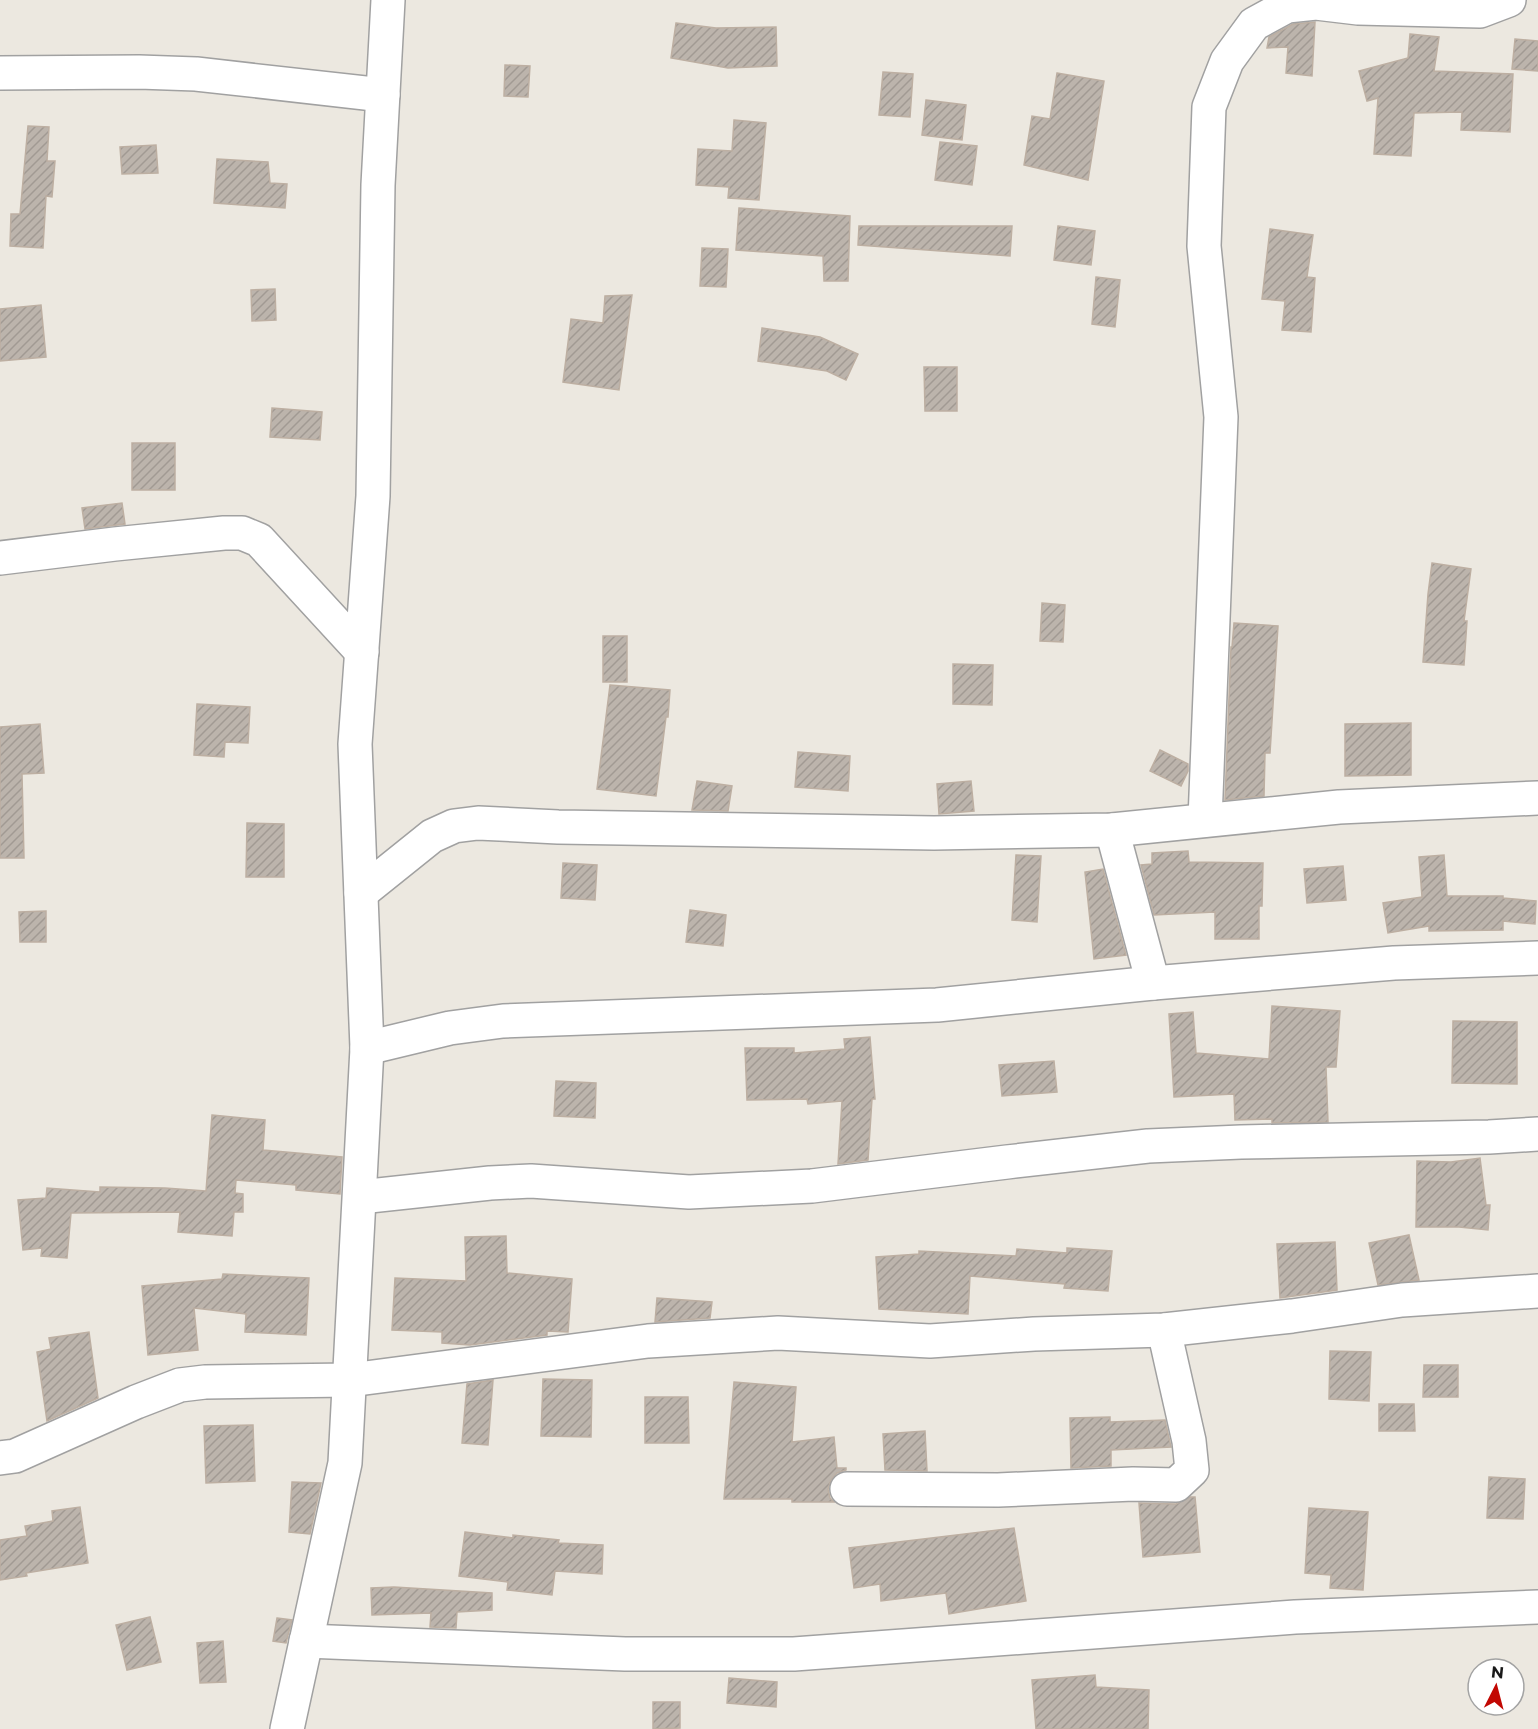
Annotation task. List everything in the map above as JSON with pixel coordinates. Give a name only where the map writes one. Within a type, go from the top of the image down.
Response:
[{"type":"street","points":[[287,1729],[345,1463],[350,1380],[367,1048],[355,744],[372,496],[378,185],[388,0]]},
{"type":"street","points":[[1205,820],[1221,417],[1203,246],[1209,107],[1227,60],[1254,24],[1287,6],[1316,3],[1358,8],[1480,11],[1509,0]]},
{"type":"street","points":[[0,73],[196,74],[383,95]]},
{"type":"street","points":[[0,558],[115,544],[242,533],[259,540],[362,652]]},
{"type":"street","points":[[361,893],[432,836],[454,826],[478,823],[558,828],[934,833],[1112,830],[1339,807],[1538,798]]},
{"type":"street","points":[[1112,830],[1153,983]]},
{"type":"street","points":[[367,1048],[450,1028],[502,1022],[936,1005],[1153,983],[1394,963],[1538,958]]},
{"type":"street","points":[[360,1197],[490,1183],[531,1181],[689,1192],[812,1186],[1148,1146],[1538,1134]]},
{"type":"street","points":[[0,1458],[15,1456],[180,1385],[205,1382],[350,1380],[648,1341],[778,1333],[930,1341],[1035,1334],[1164,1330],[1292,1316],[1402,1300],[1538,1292]]},
{"type":"street","points":[[847,1489],[998,1490],[1133,1484],[1176,1485],[1192,1470],[1189,1441],[1164,1330]]},
{"type":"street","points":[[306,1641],[625,1654],[794,1654],[1295,1617],[1538,1607]]},
{"type":"building","points":[[1315,22],[1312,76],[1286,73],[1288,47],[1267,48],[1269,37],[1293,24]]},
{"type":"building","points":[[676,23],[716,28],[776,27],[777,66],[728,68],[671,58]]},
{"type":"building","points":[[1410,34],[1439,37],[1434,71],[1513,74],[1510,132],[1461,130],[1462,112],[1414,113],[1411,156],[1374,154],[1378,98],[1367,101],[1359,71],[1408,58]]},
{"type":"building","points":[[1515,39],[1538,41],[1538,71],[1512,69]]},
{"type":"building","points":[[505,65],[530,66],[528,97],[504,96]]},
{"type":"building","points":[[883,72],[913,74],[910,117],[879,115]]},
{"type":"building","points":[[1057,73],[1104,81],[1088,180],[1024,165],[1032,116],[1050,119]]},
{"type":"building","points":[[926,100],[966,105],[962,140],[922,135]]},
{"type":"building","points":[[734,120],[766,123],[759,200],[728,198],[729,187],[696,185],[698,149],[732,151]]},
{"type":"building","points":[[28,126],[49,127],[47,161],[55,161],[52,197],[46,196],[43,248],[10,246],[11,214],[20,214]]},
{"type":"building","points":[[940,142],[977,146],[972,185],[935,180]]},
{"type":"building","points":[[156,145],[158,173],[122,174],[120,147]]},
{"type":"building","points":[[217,159],[268,162],[270,183],[287,184],[285,208],[214,203]]},
{"type":"building","points":[[739,208],[850,216],[848,281],[824,281],[823,256],[736,250]]},
{"type":"building","points":[[859,226],[1012,226],[1010,256],[858,245]]},
{"type":"building","points":[[1058,226],[1095,231],[1091,265],[1054,260]]},
{"type":"building","points":[[1270,229],[1313,235],[1307,277],[1315,278],[1311,332],[1282,330],[1285,301],[1262,299]]},
{"type":"building","points":[[702,248],[728,249],[726,287],[700,286]]},
{"type":"building","points":[[1096,277],[1120,280],[1115,327],[1092,324]]},
{"type":"building","points":[[275,289],[276,320],[252,321],[251,290]]},
{"type":"building","points":[[632,295],[619,390],[563,382],[571,319],[603,323],[605,296]]},
{"type":"building","points":[[41,305],[46,357],[0,361],[0,309]]},
{"type":"building","points":[[762,328],[820,337],[858,354],[846,380],[827,371],[758,361]]},
{"type":"building","points":[[924,367],[957,367],[957,411],[925,411]]},
{"type":"building","points":[[272,408],[322,412],[320,440],[270,437]]},
{"type":"building","points":[[132,443],[175,443],[175,490],[132,490]]},
{"type":"building","points":[[122,503],[125,524],[85,529],[82,508]]},
{"type":"building","points":[[1432,563],[1471,569],[1464,621],[1467,621],[1464,665],[1423,662]]},
{"type":"building","points":[[1042,603],[1065,605],[1063,642],[1040,641]]},
{"type":"building","points":[[1234,623],[1278,626],[1270,753],[1265,753],[1264,796],[1225,800],[1231,647]]},
{"type":"building","points":[[603,636],[627,636],[627,682],[603,682]]},
{"type":"building","points":[[953,664],[993,665],[992,705],[953,704]]},
{"type":"building","points":[[610,685],[670,690],[656,796],[597,789]]},
{"type":"building","points":[[197,704],[250,707],[248,743],[225,742],[224,757],[194,755]]},
{"type":"building","points":[[1411,723],[1411,775],[1345,776],[1345,724]]},
{"type":"building","points":[[40,724],[44,773],[22,774],[24,858],[0,858],[0,727]]},
{"type":"building","points":[[1160,750],[1188,764],[1188,771],[1181,786],[1150,771]]},
{"type":"building","points":[[798,752],[850,756],[848,791],[795,787]]},
{"type":"building","points":[[697,781],[732,786],[728,811],[692,810]]},
{"type":"building","points":[[971,781],[974,811],[939,814],[937,784]]},
{"type":"building","points":[[247,823],[284,824],[284,877],[246,877]]},
{"type":"building","points":[[1188,851],[1189,862],[1263,863],[1259,939],[1215,939],[1215,912],[1154,915],[1141,865],[1152,864],[1152,853]]},
{"type":"building","points":[[1016,855],[1041,856],[1037,922],[1012,920]]},
{"type":"building","points":[[1444,855],[1447,896],[1503,896],[1503,898],[1536,901],[1535,924],[1503,921],[1503,930],[1429,931],[1429,926],[1388,933],[1383,903],[1422,897],[1419,857]]},
{"type":"building","points":[[563,863],[597,865],[595,900],[561,898]]},
{"type":"building","points":[[1343,866],[1346,900],[1307,903],[1304,869]]},
{"type":"building","points":[[1103,869],[1126,955],[1094,959],[1085,872]]},
{"type":"building","points":[[690,910],[726,915],[723,946],[686,942]]},
{"type":"building","points":[[46,911],[46,942],[20,942],[19,912]]},
{"type":"building","points":[[1272,1006],[1340,1011],[1336,1067],[1326,1067],[1328,1122],[1272,1123],[1272,1119],[1235,1120],[1234,1094],[1174,1097],[1169,1014],[1193,1012],[1196,1053],[1269,1059]]},
{"type":"building","points":[[1453,1021],[1517,1022],[1517,1084],[1452,1083]]},
{"type":"building","points":[[870,1037],[875,1099],[872,1099],[868,1160],[838,1164],[842,1101],[808,1104],[807,1099],[747,1100],[745,1048],[794,1048],[794,1053],[845,1049],[844,1039]]},
{"type":"building","points":[[1054,1061],[1057,1092],[1002,1096],[999,1065]]},
{"type":"building","points":[[556,1081],[596,1083],[595,1118],[554,1116]]},
{"type":"building","points":[[212,1115],[265,1120],[263,1150],[342,1157],[340,1194],[296,1190],[296,1185],[236,1180],[235,1193],[243,1194],[243,1212],[234,1212],[232,1236],[178,1232],[180,1212],[71,1213],[67,1258],[41,1256],[42,1248],[23,1250],[18,1200],[46,1198],[47,1188],[100,1192],[100,1187],[206,1191]]},
{"type":"building","points":[[1480,1158],[1486,1205],[1490,1205],[1488,1230],[1416,1227],[1417,1161],[1451,1162]]},
{"type":"building","points":[[1409,1235],[1419,1280],[1378,1285],[1369,1243]]},
{"type":"building","points":[[506,1236],[507,1273],[572,1279],[568,1332],[547,1331],[547,1335],[470,1345],[442,1343],[442,1332],[392,1330],[395,1278],[466,1281],[465,1237]]},
{"type":"building","points":[[1335,1242],[1337,1290],[1280,1298],[1277,1244]]},
{"type":"building","points":[[1067,1248],[1112,1251],[1108,1291],[1064,1288],[1065,1284],[970,1276],[968,1314],[879,1309],[876,1257],[919,1254],[919,1251],[1016,1256],[1017,1249],[1067,1253]]},
{"type":"building","points":[[223,1274],[309,1278],[306,1335],[245,1332],[246,1314],[194,1308],[198,1350],[148,1355],[142,1286],[222,1279]]},
{"type":"building","points":[[657,1298],[712,1302],[710,1318],[655,1322]]},
{"type":"building","points":[[89,1332],[98,1398],[47,1421],[37,1352],[51,1349],[49,1338]]},
{"type":"building","points":[[1330,1351],[1371,1352],[1369,1401],[1329,1399]]},
{"type":"building","points":[[1424,1365],[1458,1365],[1458,1397],[1423,1397]]},
{"type":"building","points":[[543,1379],[592,1380],[591,1437],[541,1436]]},
{"type":"building","points":[[493,1380],[488,1445],[462,1443],[467,1384]]},
{"type":"building","points":[[734,1382],[796,1387],[792,1442],[834,1437],[837,1468],[846,1468],[831,1480],[828,1489],[830,1498],[834,1502],[792,1502],[792,1499],[724,1499]]},
{"type":"building","points":[[645,1397],[688,1397],[689,1443],[645,1443]]},
{"type":"building","points":[[1379,1404],[1414,1404],[1415,1431],[1379,1431]]},
{"type":"building","points":[[1110,1417],[1110,1422],[1165,1420],[1171,1447],[1111,1450],[1111,1466],[1071,1468],[1070,1418]]},
{"type":"building","points":[[253,1425],[255,1481],[206,1483],[204,1426]]},
{"type":"building","points":[[925,1431],[927,1471],[885,1470],[883,1434]]},
{"type":"building","points":[[1489,1477],[1525,1479],[1523,1519],[1487,1518]]},
{"type":"building","points":[[292,1482],[321,1483],[310,1534],[289,1532]]},
{"type":"building","points":[[1195,1497],[1200,1552],[1143,1557],[1139,1503],[1176,1504]]},
{"type":"building","points":[[80,1507],[88,1563],[26,1573],[27,1576],[0,1580],[0,1540],[27,1536],[25,1526],[53,1521],[52,1511]]},
{"type":"building","points":[[1309,1508],[1368,1512],[1363,1590],[1330,1588],[1331,1575],[1305,1573]]},
{"type":"building","points":[[1014,1528],[1026,1601],[949,1614],[946,1593],[881,1601],[880,1584],[854,1588],[849,1548]]},
{"type":"building","points":[[465,1532],[513,1538],[513,1535],[559,1540],[558,1543],[603,1545],[602,1574],[555,1571],[552,1595],[507,1590],[508,1582],[459,1576]]},
{"type":"building","points":[[394,1587],[492,1593],[492,1610],[457,1612],[456,1628],[430,1627],[431,1613],[372,1615],[371,1588]]},
{"type":"building","points":[[150,1617],[161,1662],[127,1670],[116,1625]]},
{"type":"building","points":[[277,1618],[292,1620],[286,1643],[273,1641]]},
{"type":"building","points":[[223,1641],[226,1682],[200,1683],[197,1643]]},
{"type":"building","points":[[1095,1675],[1096,1687],[1149,1690],[1148,1729],[1036,1729],[1032,1680]]},
{"type":"building","points":[[729,1678],[777,1682],[776,1707],[727,1703]]},
{"type":"building","points":[[653,1702],[680,1702],[680,1728],[653,1729]]}]
